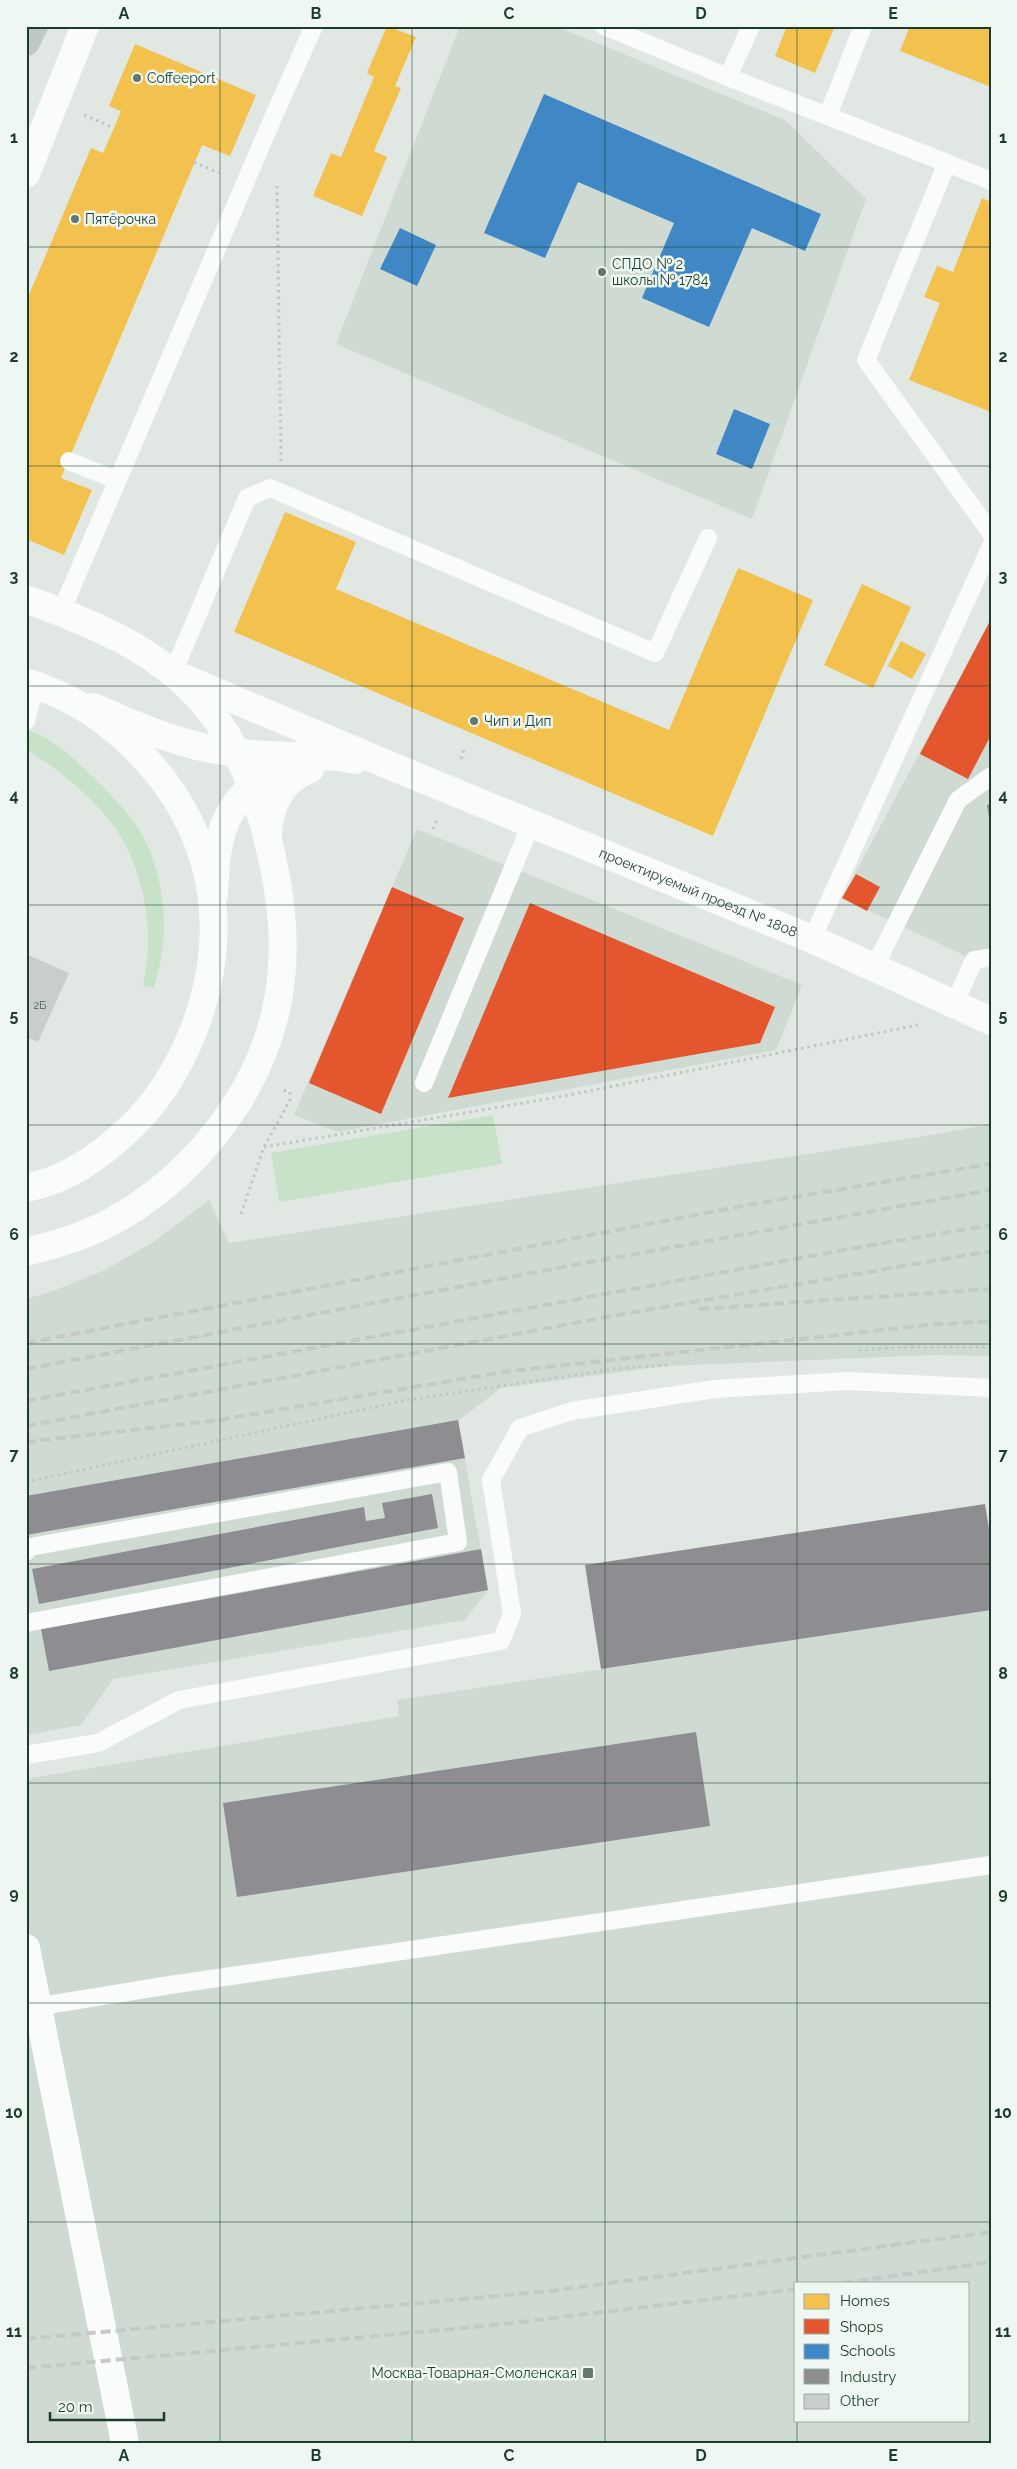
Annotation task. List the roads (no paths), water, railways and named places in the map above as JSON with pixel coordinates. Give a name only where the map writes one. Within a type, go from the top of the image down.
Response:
[{"type":"main road","points":[[26,42],[34,26]]},
{"type":"main road","points":[[26,174],[85,26]]},
{"type":"main road","points":[[26,599],[116,636],[173,673],[403,771]]},
{"type":"main road","points":[[26,1252],[78,1237],[111,1222],[166,1183],[206,1146],[237,1103],[265,1044],[279,994],[282,958],[281,922],[275,868],[251,786],[236,752],[209,709],[173,673]]},
{"type":"main road","points":[[37,685],[148,731],[207,748],[236,752],[340,757],[403,771]]},
{"type":"main road","points":[[37,685],[108,723],[151,764],[184,809],[203,855],[214,907]]},
{"type":"main road","points":[[26,1188],[46,1184],[82,1167],[114,1143],[151,1107],[165,1087],[187,1047],[207,988],[214,934],[218,850],[225,820],[232,807],[251,786],[293,763],[316,760],[365,762],[403,771]]},
{"type":"main road","points":[[268,841],[268,822],[274,805],[282,788],[297,774],[316,767],[340,762],[365,763],[403,771]]},
{"type":"main road","name":"проектируемый проезд № 1808","points":[[403,771],[812,939],[991,1021]]},
{"type":"main road","points":[[26,1948],[125,2443]]},
{"type":"lane","points":[[61,612],[116,480],[314,26]]},
{"type":"lane","points":[[604,26],[991,181]]},
{"type":"lane","points":[[728,77],[750,26]]},
{"type":"lane","points":[[828,115],[863,26]]},
{"type":"lane","points":[[947,163],[866,360],[991,533]]},
{"type":"lane","points":[[69,460],[116,480]]},
{"type":"lane","points":[[173,673],[247,498],[270,488],[655,652],[708,538]]},
{"type":"lane","points":[[812,939],[991,546]]},
{"type":"lane","points":[[26,721],[37,685]]},
{"type":"lane","points":[[874,968],[958,800],[991,776]]},
{"type":"lane","points":[[424,1083],[531,824]]},
{"type":"lane","points":[[954,1005],[974,960],[991,957]]},
{"type":"lane","points":[[26,1755],[98,1742],[179,1700],[501,1642],[512,1614],[491,1480],[520,1428],[572,1411],[715,1389],[848,1381],[991,1388]]},
{"type":"lane","points":[[26,1552],[30,1547],[448,1472],[458,1542],[26,1623]]},
{"type":"lane","points":[[26,2009],[170,1985],[991,1865]]},
{"type":"railway","points":[[26,1343],[753,1204],[991,1164]]},
{"type":"railway","points":[[26,1369],[563,1267],[991,1190]]},
{"type":"railway","points":[[26,1401],[849,1249],[991,1225]]},
{"type":"railway","points":[[26,1426],[612,1316],[991,1251]]},
{"type":"railway","points":[[699,1309],[991,1289]]},
{"type":"railway","points":[[26,1442],[219,1420],[503,1372],[927,1325],[991,1321]]},
{"type":"railway","points":[[26,2339],[550,2291],[991,2232]]},
{"type":"railway","points":[[850,2282],[991,2262]]},
{"type":"railway","points":[[26,2368],[495,2325],[794,2289]]},
{"type":"place","name":"Coffeeport","points":[[137,78]]},
{"type":"place","name":"Пятёрочка","points":[[75,219]]},
{"type":"place","name":"СПДО № 2 школы № 1784","points":[[602,272]]},
{"type":"place","name":"Чип и Дип","points":[[474,721]]},
{"type":"place","name":"Москва-Товарная-Смоленская","points":[[588,2373]]}]
